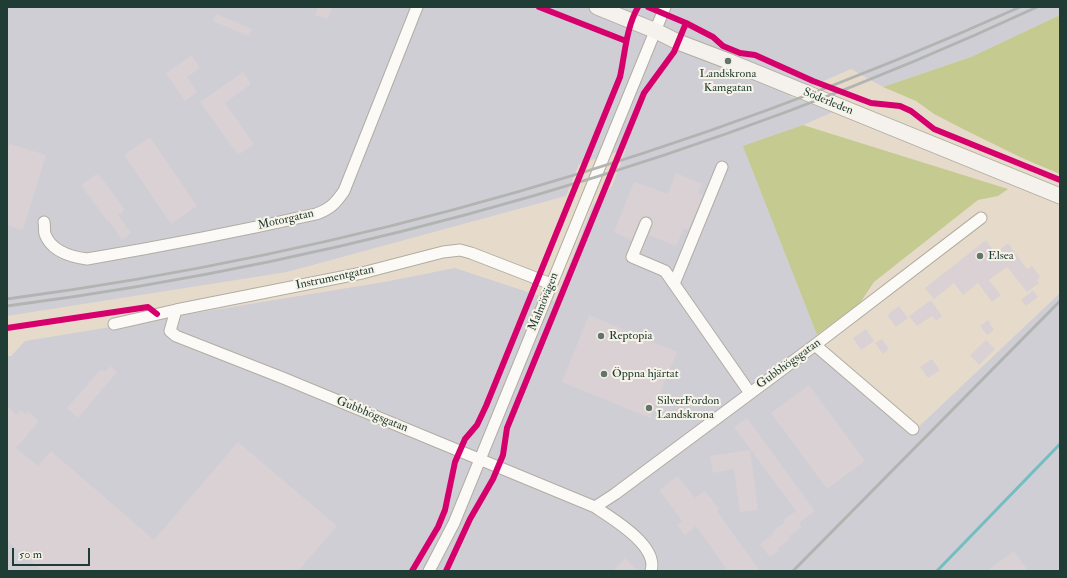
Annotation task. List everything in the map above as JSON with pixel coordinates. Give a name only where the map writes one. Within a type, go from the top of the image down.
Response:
[{"type":"street","name":"Motorgatan","points":[[44,222],[45,234],[53,245],[65,253],[78,258],[87,259],[221,235],[316,214],[327,210],[336,203],[344,191],[417,7]]},
{"type":"street","name":"Söderleden","points":[[597,7],[656,31],[678,42],[1060,196]]},
{"type":"street","name":"Malmövägen","points":[[429,571],[454,523],[665,7]]},
{"type":"street","points":[[674,284],[722,167]]},
{"type":"street","name":"Gubbhögsgatan","points":[[595,507],[615,494],[815,346],[981,218]]},
{"type":"street","points":[[646,223],[632,258],[665,271],[750,393]]},
{"type":"street","name":"Instrumentgatan","points":[[114,324],[176,310],[362,273],[443,252],[460,250],[551,284]]},
{"type":"street","name":"Gubbhögsgatan","points":[[176,310],[170,331],[176,336],[595,507],[616,520],[641,543],[649,554],[653,565],[651,571]]},
{"type":"street","points":[[815,346],[912,429]]},
{"type":"shaded area","points":[[7,7],[1060,7],[1060,15],[971,57],[883,87],[851,69],[789,96],[833,112],[744,147],[817,335],[818,354],[911,434],[1060,293],[1060,571],[7,571],[7,356],[11,356],[25,341],[384,282],[455,268],[555,301],[593,205],[612,186],[626,149],[579,164],[566,196],[287,272],[7,316]]},
{"type":"green space","points":[[1060,15],[1060,174],[1022,158],[965,130],[934,114],[916,101],[883,87],[971,57]]},
{"type":"green space","points":[[803,125],[1008,189],[998,196],[978,200],[874,282],[860,303],[817,335],[743,146]]},
{"type":"building","points":[[318,7],[332,7],[328,19],[315,15]]},
{"type":"building","points":[[216,14],[252,29],[249,36],[213,21]]},
{"type":"building","points":[[192,55],[200,68],[187,77],[197,92],[185,101],[166,73]]},
{"type":"building","points":[[243,72],[251,84],[225,103],[254,144],[238,155],[200,102]]},
{"type":"building","points":[[150,137],[197,206],[171,224],[124,155]]},
{"type":"building","points":[[10,144],[46,155],[23,230],[7,225],[7,152]]},
{"type":"building","points":[[98,173],[125,210],[118,215],[131,233],[122,240],[81,185]]},
{"type":"building","points":[[676,173],[702,184],[698,193],[703,195],[688,230],[684,228],[676,246],[649,235],[653,222],[648,216],[645,216],[640,220],[632,240],[614,232],[634,182],[668,194]]},
{"type":"building","points":[[986,240],[995,253],[1008,243],[1027,269],[1032,266],[1040,277],[1037,280],[1039,283],[1027,292],[1007,267],[989,280],[1001,295],[992,302],[978,283],[963,295],[954,283],[934,299],[925,288]]},
{"type":"building","points":[[1033,290],[1038,297],[1026,306],[1021,300]]},
{"type":"building","points":[[931,300],[942,316],[936,321],[932,316],[917,326],[909,316]]},
{"type":"building","points":[[899,306],[908,318],[896,327],[887,315]]},
{"type":"building","points":[[589,315],[677,352],[650,418],[562,382]]},
{"type":"building","points":[[988,320],[994,330],[987,335],[980,326]]},
{"type":"building","points":[[866,329],[874,341],[861,350],[853,338]]},
{"type":"building","points":[[882,339],[889,349],[883,354],[875,343]]},
{"type":"building","points":[[986,340],[995,349],[979,365],[970,355]]},
{"type":"building","points":[[932,359],[940,370],[928,378],[920,367]]},
{"type":"building","points":[[110,366],[117,372],[78,418],[67,408],[101,369],[105,372]]},
{"type":"building","points":[[809,385],[865,461],[827,489],[771,413]]},
{"type":"building","points":[[7,406],[17,415],[21,410],[26,414],[28,411],[39,421],[16,448],[38,466],[51,451],[154,540],[238,442],[337,526],[298,571],[43,571],[7,541]]},
{"type":"building","points":[[747,418],[815,511],[799,523],[802,527],[788,537],[790,539],[777,549],[779,551],[770,557],[760,544],[785,522],[783,520],[796,511],[734,427]]},
{"type":"building","points":[[750,450],[758,510],[740,512],[734,469],[713,473],[710,456]]},
{"type":"building","points":[[678,476],[695,498],[705,491],[719,509],[717,511],[760,571],[728,571],[696,526],[685,535],[677,525],[682,521],[659,490]]},
{"type":"building","points":[[1014,551],[1028,571],[987,571]]},
{"type":"building","points":[[625,558],[638,571],[613,571]]},
{"type":"waterway","points":[[937,571],[1060,444]]},
{"type":"railway","points":[[7,299],[139,279],[269,254],[397,224],[524,190],[650,151],[774,108],[898,60],[1020,7]]},
{"type":"railway","points":[[7,306],[140,286],[272,261],[403,231],[533,196],[662,156],[789,111],[914,61],[1037,7]]},
{"type":"railway","points":[[793,571],[1060,301]]},
{"type":"cycle path","points":[[539,7],[626,41]]},
{"type":"cycle path","points":[[412,571],[438,527],[445,510],[455,462],[465,439],[477,425],[486,406],[620,77],[628,32],[638,7]]},
{"type":"cycle path","points":[[648,7],[686,23],[713,37],[723,46],[740,53],[755,55],[813,81],[871,103],[900,106],[911,111],[934,129],[1060,180]]},
{"type":"cycle path","points":[[446,571],[470,519],[493,479],[503,455],[507,428],[644,93],[674,52],[686,23]]},
{"type":"cycle path","points":[[7,328],[148,307],[157,314]]},
{"type":"place","name":"Landskrona Kamgatan","points":[[728,61]]},
{"type":"place","name":"Elsea","points":[[980,256]]},
{"type":"place","name":"Reptopia","points":[[601,336]]},
{"type":"place","name":"Öppna hjärtat","points":[[604,374]]},
{"type":"place","name":"SilverFordon Landskrona","points":[[649,408]]}]
